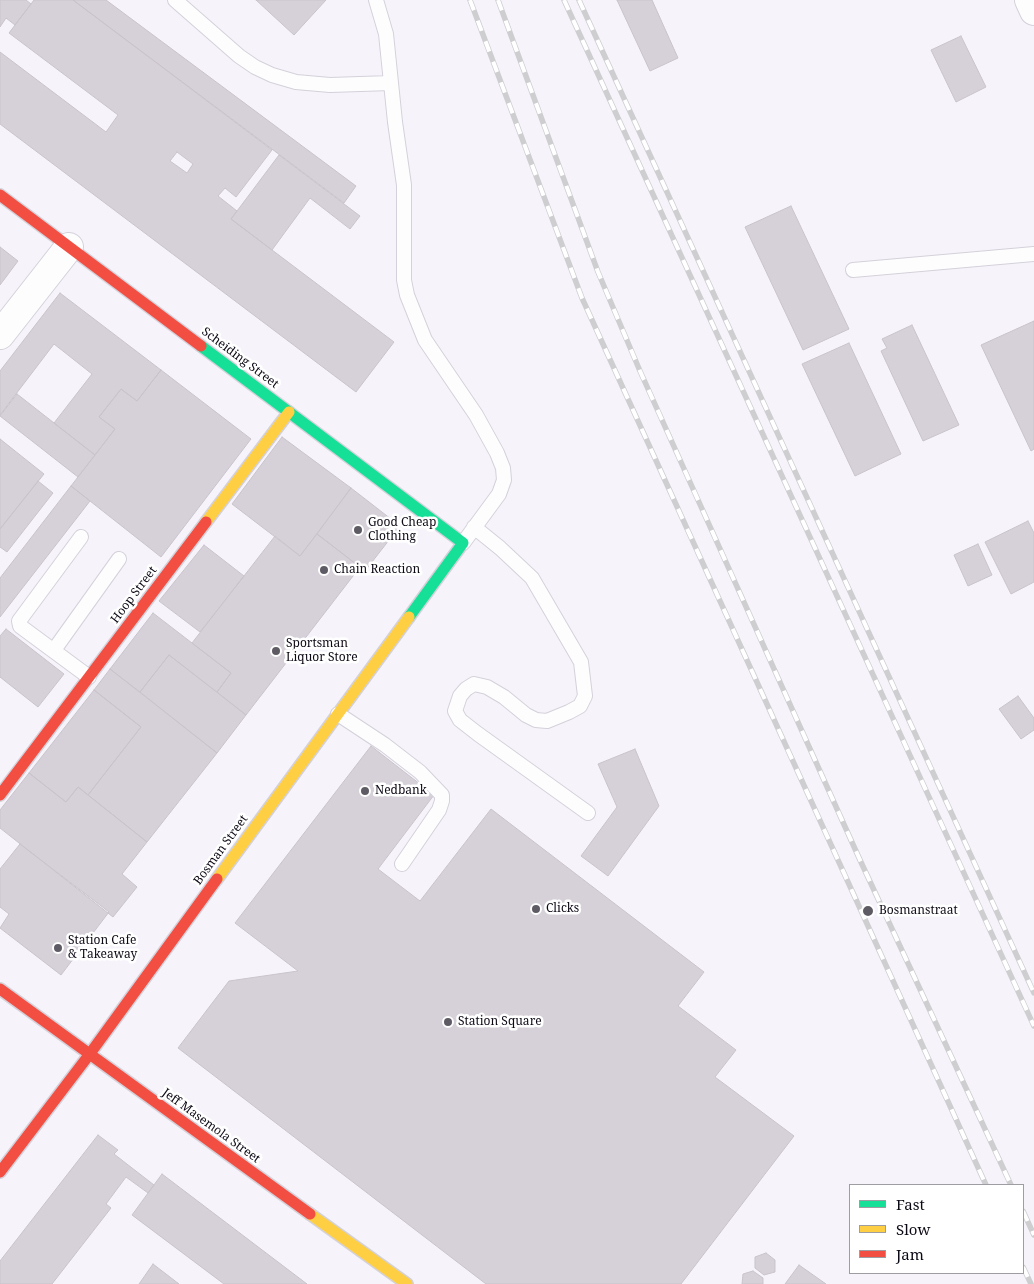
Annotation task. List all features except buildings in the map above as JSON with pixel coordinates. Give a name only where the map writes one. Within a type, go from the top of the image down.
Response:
[{"type":"main road","name":"Scheiding Street","points":[[0,195],[463,542]]},
{"type":"main road","name":"Hoop Street","points":[[0,795],[289,412]]},
{"type":"main road","name":"Bosman Street","points":[[0,1172],[89,1056],[463,542]]},
{"type":"main road","name":"Jeff Masemola Street","points":[[0,989],[89,1056],[407,1284]]},
{"type":"street","points":[[1029,0],[1034,11]]},
{"type":"street","points":[[0,335],[69,247]]},
{"type":"lane","points":[[175,0],[239,56],[255,67],[272,75],[296,82],[330,85],[391,83]]},
{"type":"lane","points":[[376,0],[386,34],[404,185],[404,280],[407,296],[425,340],[476,415],[503,468],[504,480],[499,494],[463,542]]},
{"type":"lane","points":[[853,270],[1034,254]]},
{"type":"lane","points":[[474,527],[532,578],[581,662],[585,696],[580,706],[569,712],[547,721],[536,720],[487,687],[474,684],[460,696],[455,711],[460,720],[478,734],[588,813]]},
{"type":"lane","points":[[81,537],[19,621],[20,626],[89,677]]},
{"type":"lane","points":[[54,650],[119,558]]},
{"type":"lane","points":[[338,714],[420,772],[442,795],[442,801],[438,810],[402,864]]},
{"type":"railway","points":[[470,0],[582,298],[986,1184]]},
{"type":"railway","points":[[498,0],[598,272],[640,371],[860,860],[1011,1184]]},
{"type":"railway","points":[[564,0],[1034,1026]]},
{"type":"railway","points":[[579,0],[1034,993]]},
{"type":"railway","points":[[1024,1213],[1034,1235]]},
{"type":"railway","points":[[1024,1269],[1031,1284]]},
{"type":"traffic: fast","points":[[201,346],[463,543],[409,617]]},
{"type":"traffic: slow","points":[[206,522],[289,412]]},
{"type":"traffic: slow","points":[[217,879],[409,617]]},
{"type":"traffic: slow","points":[[310,1214],[407,1284]]},
{"type":"traffic: jam","points":[[0,195],[201,346]]},
{"type":"traffic: jam","points":[[0,795],[206,522]]},
{"type":"traffic: jam","points":[[0,1172],[89,1055],[217,879]]},
{"type":"traffic: jam","points":[[0,989],[310,1214]]},
{"type":"place","name":"Good Cheap Clothing","points":[[358,530]]},
{"type":"place","name":"Chain Reaction","points":[[324,570]]},
{"type":"place","name":"Sportsman Liquor Store","points":[[276,651]]},
{"type":"place","name":"Nedbank","points":[[365,791]]},
{"type":"place","name":"Clicks","points":[[536,909]]},
{"type":"place","name":"Bosmanstraat","points":[[868,911]]},
{"type":"place","name":"Station Cafe & Takeaway","points":[[58,948]]},
{"type":"place","name":"Station Square","points":[[448,1022]]}]
